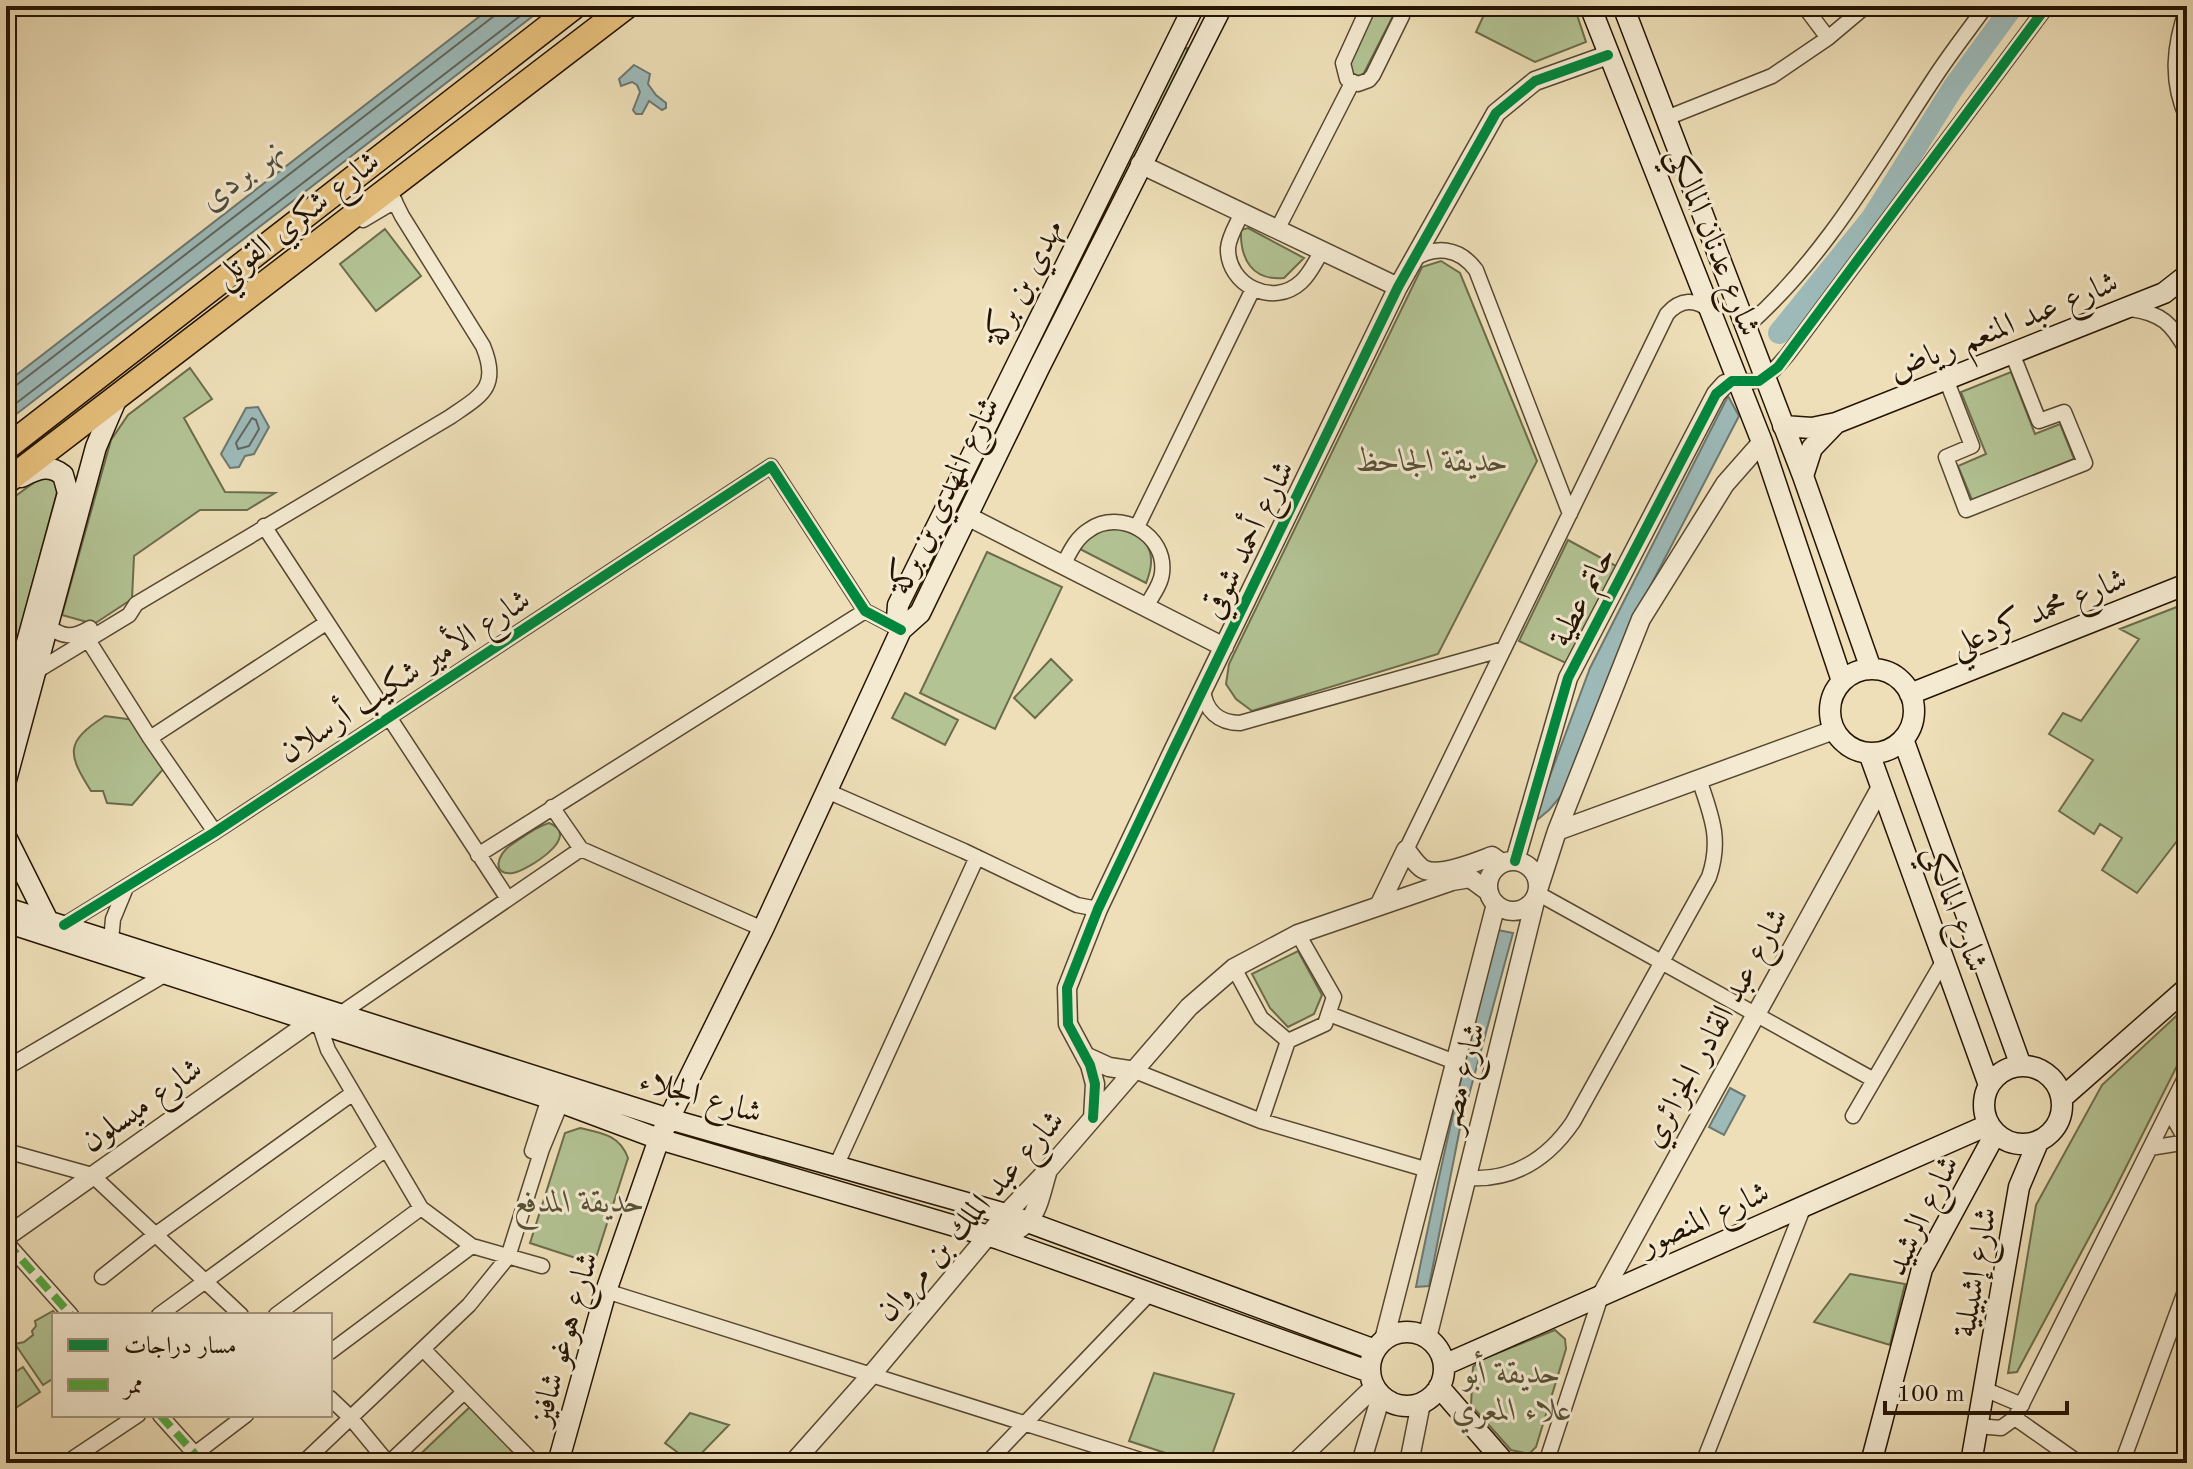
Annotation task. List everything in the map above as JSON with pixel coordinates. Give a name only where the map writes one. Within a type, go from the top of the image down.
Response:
[{"type":"highway","name":"شارع شكري القوتلي","points":[[6,448],[575,6]]},
{"type":"highway","name":"شارع شكري القوتلي","points":[[6,483],[119,395],[391,194],[627,6]]},
{"type":"main road","name":"مهدي بن بركة","points":[[901,630],[897,619],[898,605],[1194,6]]},
{"type":"main road","name":"شارع المهدي بن بركة","points":[[659,1139],[763,929],[901,630],[920,613],[1140,164],[1222,6]]},
{"type":"main road","name":"شارع عدنان المالكي","points":[[1590,6],[1762,442],[1842,681]]},
{"type":"main road","name":"شارع عدنان المالكي","points":[[1623,6],[1803,476],[1871,669]]},
{"type":"main road","points":[[1608,54],[1617,36],[1637,44]]},
{"type":"main road","name":"شارع عبد المنعم رياض","points":[[1783,426],[1812,428],[1836,423],[2164,293],[2187,275]]},
{"type":"main road","points":[[1020,356],[1031,359],[1039,368]]},
{"type":"main road","points":[[1008,378],[1017,387],[1028,390]]},
{"type":"main road","points":[[6,780],[96,447],[119,395]]},
{"type":"main road","name":"شارع عبد المنعم رياض","points":[[1803,476],[1812,448],[1836,423]]},
{"type":"main road","points":[[6,483],[47,468],[63,475],[68,493],[6,719]]},
{"type":"main road","name":"شارع محمد كردعلي","points":[[1910,694],[2187,584]]},
{"type":"main road","points":[[1871,669],[1894,675],[1910,694],[1913,717],[1903,739],[1881,752],[1869,753],[1842,741],[1834,730],[1830,704],[1834,691],[1842,681],[1851,674],[1871,669]]},
{"type":"main road","name":"شارع المالكي","points":[[1903,739],[2021,1066]]},
{"type":"main road","name":"شارع المالكي","points":[[1869,753],[1989,1085]]},
{"type":"main road","points":[[6,837],[56,923]]},
{"type":"main road","name":"شارع الجلاء","points":[[6,908],[669,1119],[1006,1214],[1380,1345]]},
{"type":"main road","name":"شارع الجلاء","points":[[6,922],[555,1100],[659,1139],[993,1237],[1150,1293],[1375,1385]]},
{"type":"main road","points":[[2062,1098],[2187,988]]},
{"type":"main road","points":[[1999,1134],[2025,1145],[2038,1142],[2055,1128],[2060,1118],[2062,1098],[2054,1080],[2037,1068],[2021,1066],[1997,1075],[1989,1085],[1983,1104],[1999,1134],[2019,1187]]},
{"type":"main road","name":"شارع المنصور","points":[[1444,1365],[1804,1206],[1999,1134]]},
{"type":"main road","name":"شارع الرشيد","points":[[1871,1463],[1922,1269],[1999,1134]]},
{"type":"main road","name":"شارع هوغو شافيز","points":[[558,1463],[606,1291],[659,1139]]},
{"type":"main road","points":[[2019,1187],[2038,1142]]},
{"type":"main road","name":"شارع إشبيلية","points":[[1971,1463],[2019,1187]]},
{"type":"main road","points":[[1406,1332],[1427,1338],[1441,1355],[1444,1365],[1439,1387],[1421,1403],[1400,1405],[1375,1385],[1380,1345],[1406,1332]]},
{"type":"main road","points":[[1439,1387],[1505,1463]]},
{"type":"street","points":[[1369,6],[1343,63],[1344,74],[1352,83],[1364,83],[1373,75],[1402,16],[1403,6]]},
{"type":"street","points":[[1804,6],[1828,38]]},
{"type":"street","points":[[1664,119],[1772,76],[1828,38],[1866,6]]},
{"type":"street","points":[[1746,327],[1767,309],[1843,219],[1935,77],[1986,6]]},
{"type":"street","points":[[1738,380],[1752,382],[1765,377],[1788,354],[2047,6]]},
{"type":"street","points":[[2187,8],[2174,61],[2177,88],[2187,118]]},
{"type":"street","name":"شارع أحمد شوقي","points":[[1093,1118],[1095,1084],[1068,1024],[1066,1000],[1070,976],[1098,909],[1203,689],[1398,287],[1496,113],[1535,81],[1608,54]]},
{"type":"street","points":[[1277,230],[1352,83]]},
{"type":"street","points":[[1140,164],[1398,287]]},
{"type":"street","points":[[35,672],[86,636],[129,615],[136,604],[450,417],[474,400],[488,385],[492,368],[483,346],[391,194]]},
{"type":"street","points":[[1242,213],[1229,239],[1228,252],[1231,266],[1241,281],[1253,289],[1269,294],[1286,291],[1299,284],[1322,251]]},
{"type":"street","points":[[1412,260],[1431,251],[1452,251],[1462,255],[1476,270],[1570,514]]},
{"type":"street","points":[[1137,527],[1253,289]]},
{"type":"street","points":[[1379,906],[1667,314],[1674,306],[1690,301],[1710,311]]},
{"type":"street","points":[[2126,308],[2149,312],[2164,319],[2187,351]]},
{"type":"street","points":[[1946,379],[1972,446],[1946,457],[1966,510],[2085,463],[2064,412],[2039,421],[2012,353]]},
{"type":"street","name":"حاتم عطية","points":[[1509,862],[1568,678],[1716,394],[1725,384],[1738,380]]},
{"type":"street","name":"حاتم عطية","points":[[1557,831],[1641,619],[1725,484],[1762,442]]},
{"type":"street","name":"شارع الأمير شكيب أرسلان","points":[[56,923],[125,890],[771,466],[865,611]]},
{"type":"street","points":[[967,516],[1224,647]]},
{"type":"street","points":[[1063,565],[1077,541],[1089,530],[1102,524],[1121,522],[1137,527],[1159,549],[1162,560],[1162,576],[1146,607]]},
{"type":"street","points":[[264,526],[508,899]]},
{"type":"street","points":[[478,855],[865,611],[901,630]]},
{"type":"street","points":[[150,738],[326,623]]},
{"type":"street","points":[[48,626],[62,636],[86,636]]},
{"type":"street","points":[[86,636],[150,738],[215,832]]},
{"type":"street","points":[[1203,689],[1206,703],[1214,715],[1226,722],[1240,723],[1504,649]]},
{"type":"street","points":[[1557,831],[1834,730]]},
{"type":"street","points":[[1467,1178],[1487,1179],[1518,1171],[1534,1163],[1562,1138],[1709,877],[1716,854],[1716,831],[1699,779]]},
{"type":"street","name":"شارع عبد القادر الجزائري","points":[[1601,1296],[1881,787]]},
{"type":"street","points":[[827,791],[1077,905],[1098,909]]},
{"type":"street","points":[[552,807],[581,849],[763,929]]},
{"type":"street","name":"شارع مصر","points":[[1427,1338],[1537,893],[1557,831]]},
{"type":"street","points":[[340,1014],[581,849]]},
{"type":"street","points":[[1406,850],[1420,868],[1428,872],[1465,866],[1492,856],[1522,863],[1533,872],[1538,886],[1537,893],[1527,906],[1519,910],[1503,909],[1492,898],[1492,872],[1509,862]]},
{"type":"street","points":[[837,1164],[977,857]]},
{"type":"street","name":"شارع عبد الملك بن مروان","points":[[793,1463],[993,1237],[1006,1214],[1189,1007],[1234,968],[1298,934],[1452,881],[1470,878],[1492,898]]},
{"type":"street","points":[[111,940],[116,909],[125,890]]},
{"type":"street","points":[[1537,893],[1874,1080]]},
{"type":"street","name":"شارع مصر","points":[[1380,1345],[1428,1170],[1492,898]]},
{"type":"street","points":[[1261,1121],[1288,1041],[1325,1024],[1334,997],[1298,934]]},
{"type":"street","points":[[1853,1116],[1944,960]]},
{"type":"street","points":[[1234,968],[1261,1018],[1288,1041]]},
{"type":"street","points":[[6,1068],[166,974]]},
{"type":"street","points":[[1329,1014],[1455,1062]]},
{"type":"street","points":[[315,1022],[328,1050],[421,1208],[472,1246],[542,1266]]},
{"type":"street","name":"شارع ميسلون","points":[[6,1239],[92,1175],[315,1022]]},
{"type":"street","points":[[1085,1056],[1109,1067],[1135,1071],[1261,1121],[1428,1170]]},
{"type":"street","points":[[1977,1426],[2001,1428],[2018,1411],[2187,1074]]},
{"type":"street","points":[[102,1277],[155,1235],[353,1093]]},
{"type":"street","points":[[303,1463],[469,1305],[504,1255],[555,1100]]},
{"type":"street","points":[[2150,1148],[2187,1142],[2169,1110]]},
{"type":"street","points":[[162,1313],[386,1149]]},
{"type":"street","points":[[6,1151],[92,1175],[239,1313]]},
{"type":"street","points":[[993,1237],[1022,1230],[1030,1222],[1048,1170]]},
{"type":"street","points":[[1703,1463],[1804,1206]]},
{"type":"street","points":[[279,1313],[421,1208]]},
{"type":"street","points":[[6,1239],[69,1313]]},
{"type":"street","points":[[332,1351],[472,1246]]},
{"type":"street","points":[[2122,1463],[2187,1286]]},
{"type":"street","points":[[606,1291],[1150,1463]]},
{"type":"street","points":[[987,1463],[1150,1293]]},
{"type":"street","points":[[1546,1463],[1601,1296]]},
{"type":"street","points":[[423,1349],[534,1463]]},
{"type":"street","points":[[1295,1463],[1375,1385]]},
{"type":"street","points":[[1361,1463],[1375,1385]]},
{"type":"street","points":[[1984,1389],[2018,1411],[2079,1463]]},
{"type":"street","points":[[332,1400],[388,1463],[464,1392]]},
{"type":"street","points":[[1409,1463],[1421,1403]]},
{"type":"street","points":[[71,1462],[135,1417]]},
{"type":"street","points":[[161,1417],[189,1458],[243,1417]]},
{"type":"green space","points":[[1375,6],[1395,6],[1395,12],[1364,73],[1358,78],[1352,75],[1348,64]]},
{"type":"green space","points":[[1488,6],[1574,6],[1586,42],[1535,62],[1476,32]]},
{"type":"green space","points":[[1188,48],[1056,326],[1045,320],[1182,49]]},
{"type":"green space","points":[[1248,228],[1304,258],[1284,278],[1256,272],[1246,259],[1241,241],[1241,230]]},
{"type":"green space","points":[[385,229],[421,276],[376,311],[340,264]]},
{"type":"green space","name":"حديقة الجاحظ","points":[[1441,261],[1460,273],[1537,461],[1438,654],[1252,711],[1236,699],[1226,684],[1229,664],[1422,267]]},
{"type":"green space","points":[[190,368],[212,399],[184,418],[225,492],[275,493],[247,510],[200,510],[134,556],[132,599],[94,624],[62,615],[111,440],[128,415]]},
{"type":"green space","points":[[2011,372],[2035,434],[2060,424],[2074,459],[1972,500],[1958,466],[1986,454],[1961,392]]},
{"type":"green space","points":[[43,476],[58,487],[6,681],[6,503]]},
{"type":"green space","points":[[1100,528],[1125,531],[1143,540],[1151,558],[1146,583],[1078,548]]},
{"type":"green space","points":[[1568,540],[1616,566],[1568,664],[1519,641]]},
{"type":"green space","points":[[987,552],[1062,587],[995,729],[920,693]]},
{"type":"green space","points":[[2187,603],[2187,828],[2137,893],[2102,870],[2122,838],[2100,824],[2094,834],[2059,811],[2093,760],[2049,734],[2063,713],[2081,721],[2139,639],[2120,629]]},
{"type":"green space","points":[[1051,659],[1072,680],[1035,718],[1014,698]]},
{"type":"green space","points":[[905,693],[958,720],[945,745],[892,718]]},
{"type":"green space","points":[[105,716],[134,720],[165,767],[132,805],[107,803],[103,791],[91,791],[77,767],[74,749],[77,741]]},
{"type":"green space","points":[[549,823],[558,829],[560,836],[549,852],[520,871],[501,871],[498,864],[506,849]]},
{"type":"green space","points":[[1298,951],[1322,995],[1314,1014],[1288,1027],[1270,1008],[1252,974]]},
{"type":"green space","points":[[2187,1006],[2187,1046],[2111,1197],[2017,1372],[2008,1373],[2036,1205],[2102,1085]]},
{"type":"green space","name":"حديقة المدفع","points":[[580,1128],[615,1140],[628,1158],[594,1264],[530,1243],[565,1133]]},
{"type":"green space","points":[[1850,1274],[1905,1284],[1890,1345],[1814,1322]]},
{"type":"green space","points":[[53,1311],[55,1313],[52,1313],[52,1379],[43,1385],[15,1344],[33,1335],[35,1321]]},
{"type":"green space","name":"حديقة أبو علاء المعري","points":[[1555,1330],[1565,1339],[1566,1349],[1536,1447],[1529,1454],[1511,1450],[1471,1405],[1473,1367],[1480,1360]]},
{"type":"green space","points":[[23,1367],[40,1392],[14,1409],[6,1396],[6,1378]]},
{"type":"green space","points":[[1154,1373],[1234,1394],[1209,1463],[1196,1463],[1129,1441]]},
{"type":"green space","points":[[472,1405],[531,1463],[411,1463]]},
{"type":"green space","points":[[690,1413],[729,1425],[692,1463],[665,1443]]},
{"type":"water","points":[[493,6],[546,6],[6,422],[6,383]]},
{"type":"water","points":[[634,65],[650,74],[648,84],[666,103],[666,108],[662,110],[649,101],[642,114],[636,114],[633,110],[640,92],[637,85],[632,82],[621,86],[619,79]]},
{"type":"water","points":[[1728,396],[1739,416],[1652,583],[1610,677],[1572,783],[1532,824],[1590,668]]},
{"type":"water","points":[[258,407],[269,427],[254,454],[245,456],[239,467],[230,468],[221,454],[246,408]]},
{"type":"water","points":[[1493,929],[1513,933],[1460,1128],[1429,1286],[1416,1287],[1434,1197]]},
{"type":"water","points":[[1730,1088],[1745,1096],[1724,1135],[1709,1127]]},
{"type":"waterway","points":[[1779,333],[1872,218],[1953,88],[2013,6]]},
{"type":"marked path","points":[[6,1242],[69,1313]]},
{"type":"marked path","points":[[162,1417],[195,1454]]},
{"type":"cycle path","points":[[1515,861],[1568,678],[1716,394],[1732,381],[1759,381],[1778,367],[2047,6]]},
{"type":"cycle path","points":[[1093,1118],[1095,1084],[1090,1065],[1068,1024],[1067,988],[1098,909],[1174,749],[1398,287],[1496,113],[1535,81],[1608,55]]},
{"type":"cycle path","points":[[64,925],[215,832],[771,466],[865,611],[901,630]]},
{"type":"water label","name":"نهر بردى","points":[[241,173]]}]
